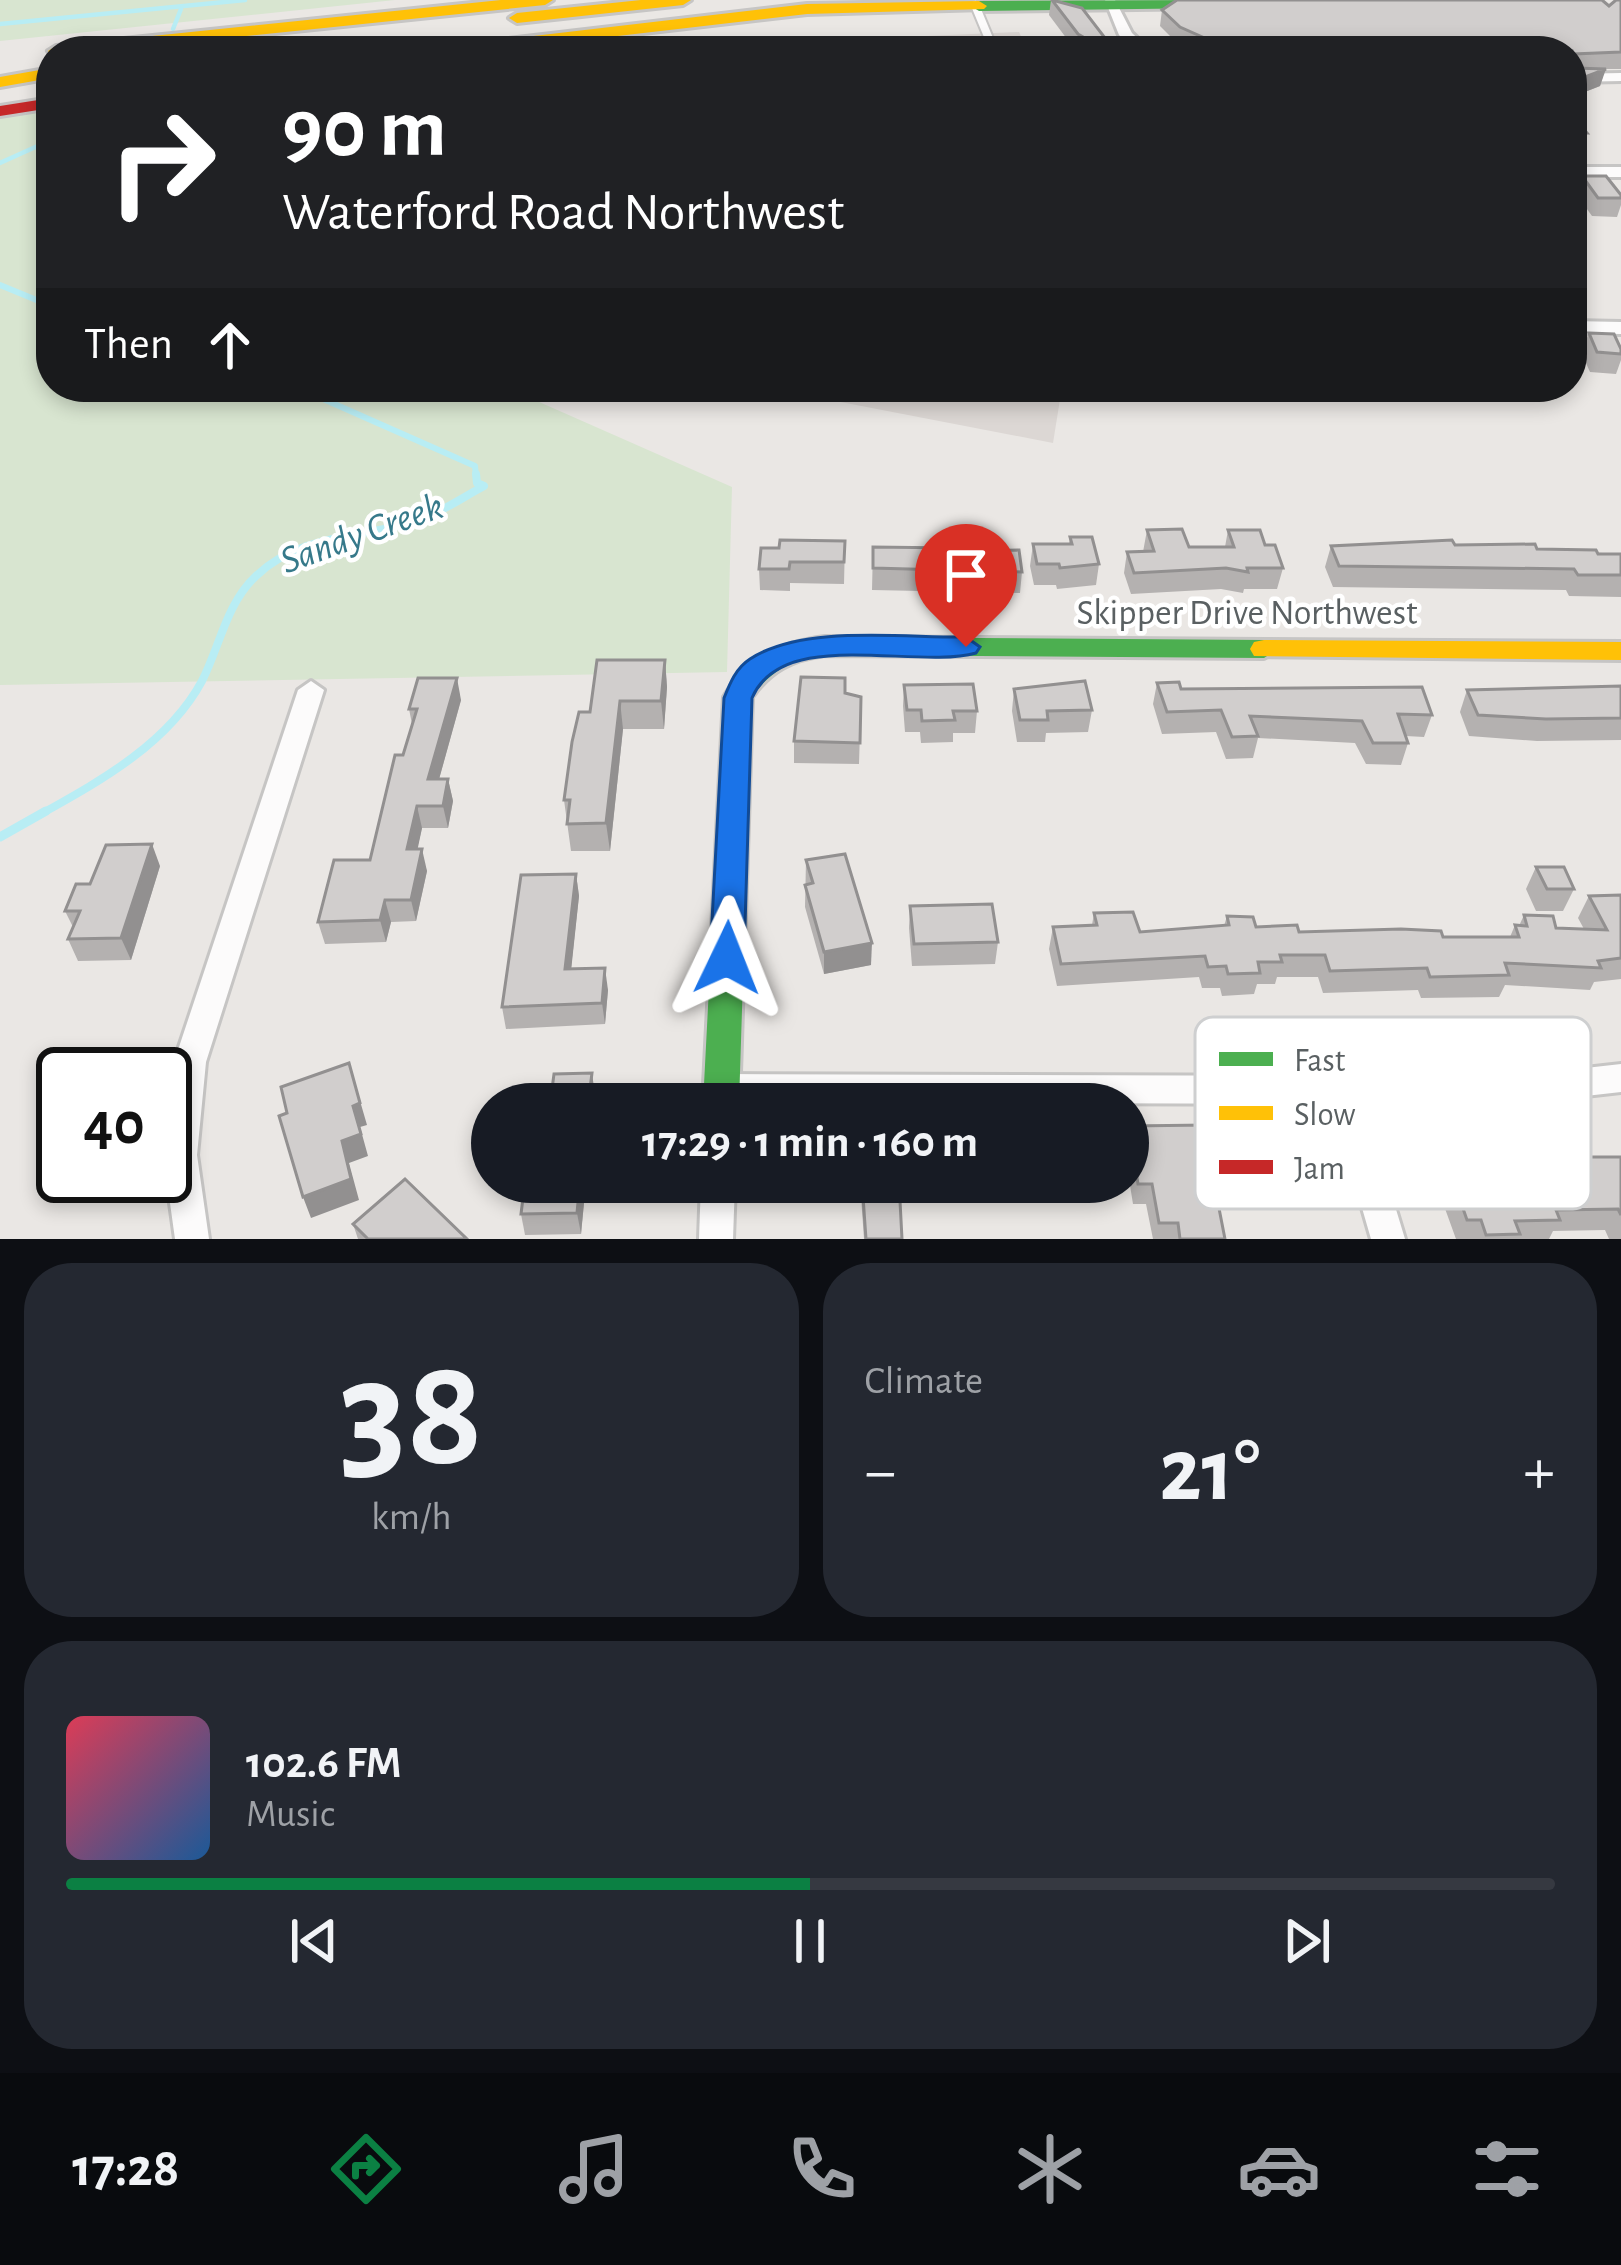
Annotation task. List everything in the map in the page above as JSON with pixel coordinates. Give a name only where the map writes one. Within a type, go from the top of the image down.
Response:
[{"type":"main road","points":[[198,36],[545,0]]},
{"type":"main road","points":[[354,36],[683,0]]},
{"type":"main road","points":[[576,36],[807,9],[1253,2]]},
{"type":"main road","points":[[0,57],[36,53]]},
{"type":"main road","points":[[0,82],[36,76]]},
{"type":"main road","points":[[0,111],[36,105]]},
{"type":"main road","name":"Skipper Drive Northwest","points":[[723,1083],[738,698],[746,680],[778,655],[801,648],[872,646],[1621,651]]},
{"type":"street","points":[[1111,3],[1127,36]]},
{"type":"street","points":[[1587,78],[1621,77]]},
{"type":"street","points":[[1587,172],[1621,172]]},
{"type":"street","points":[[1587,327],[1621,328]]},
{"type":"street","points":[[192,1239],[180,1155],[190,1062],[311,690]]},
{"type":"street","points":[[1591,1081],[1621,1078]]},
{"type":"street","points":[[1149,1092],[1195,1091]]},
{"type":"street","points":[[716,1239],[717,1203]]},
{"type":"street","points":[[1379,1209],[1388,1239]]},
{"type":"lane","points":[[974,4],[988,36]]},
{"type":"shaded area","points":[[1019,32],[1021,36],[926,36]]},
{"type":"shaded area","points":[[841,402],[1060,402],[1053,443]]},
{"type":"green space","points":[[0,0],[395,0],[36,36],[0,41]]},
{"type":"green space","points":[[36,108],[36,402],[539,402],[732,487],[727,672],[0,685],[0,114]]},
{"type":"building","points":[[1052,0],[1082,8],[1103,36],[1078,34]]},
{"type":"building","points":[[1177,0],[1602,0],[1609,6],[1621,0],[1621,52],[1587,53],[1587,36],[1200,36],[1180,27],[1162,10]]},
{"type":"building","points":[[1587,176],[1606,176],[1621,195],[1598,198]]},
{"type":"building","points":[[1589,333],[1614,334],[1621,354],[1597,352]]},
{"type":"building","points":[[1182,529],[1189,547],[1234,547],[1228,530],[1260,530],[1265,545],[1275,545],[1283,568],[1134,573],[1127,552],[1154,551],[1147,530]]},
{"type":"building","points":[[1070,537],[1092,537],[1099,564],[1060,568],[1059,564],[1037,564],[1033,544],[1072,544]]},
{"type":"building","points":[[780,540],[845,541],[844,562],[790,562],[789,569],[759,569],[761,548],[779,548]]},
{"type":"building","points":[[1452,540],[1455,545],[1535,544],[1537,549],[1621,554],[1621,575],[1578,575],[1574,569],[1339,566],[1331,546]]},
{"type":"building","points":[[953,541],[976,541],[977,551],[1019,550],[1022,572],[873,568],[873,547],[954,548]]},
{"type":"building","points":[[597,660],[665,660],[661,701],[620,701],[606,823],[567,824],[570,800],[564,800],[572,742],[579,712],[590,712]]},
{"type":"building","points":[[801,677],[845,678],[845,693],[861,697],[860,743],[794,741]]},
{"type":"building","points":[[418,678],[457,678],[428,779],[448,779],[443,806],[417,806],[407,849],[422,849],[411,900],[385,900],[380,920],[318,922],[334,860],[370,860],[395,755],[403,755],[417,709],[409,709]]},
{"type":"building","points":[[1085,681],[1092,710],[1047,711],[1048,720],[1020,720],[1014,689]]},
{"type":"building","points":[[1179,682],[1181,689],[1422,687],[1432,715],[1398,714],[1408,743],[1373,743],[1362,721],[1250,716],[1258,736],[1232,737],[1221,710],[1167,712],[1157,683]]},
{"type":"building","points":[[973,684],[977,711],[953,711],[955,720],[922,721],[921,710],[907,710],[904,685]]},
{"type":"building","points":[[1621,686],[1621,718],[1478,715],[1467,690]]},
{"type":"building","points":[[152,844],[121,938],[68,939],[80,911],[65,911],[76,884],[90,884],[106,845]]},
{"type":"building","points":[[845,854],[872,943],[824,952],[805,885],[813,883],[806,860]]},
{"type":"building","points":[[1536,867],[1564,867],[1574,889],[1547,889]]},
{"type":"building","points":[[576,874],[565,969],[605,968],[602,1003],[502,1007],[521,875]]},
{"type":"building","points":[[1621,895],[1621,958],[1598,961],[1601,968],[1505,963],[1509,975],[1430,977],[1427,968],[1330,971],[1325,955],[1280,955],[1282,962],[1258,962],[1260,973],[1228,974],[1226,966],[1208,967],[1205,956],[1061,964],[1053,927],[1097,925],[1094,913],[1133,912],[1140,932],[1229,925],[1227,916],[1253,917],[1256,927],[1297,925],[1299,932],[1401,929],[1441,931],[1443,937],[1519,937],[1515,925],[1527,926],[1524,915],[1553,916],[1556,928],[1607,930],[1589,896]]},
{"type":"building","points":[[992,904],[998,942],[914,944],[910,906]]},
{"type":"building","points":[[349,1063],[360,1103],[353,1106],[361,1134],[342,1141],[351,1179],[303,1197],[279,1116],[287,1113],[281,1087]]},
{"type":"building","points":[[592,1073],[591,1083],[553,1083],[554,1074]]},
{"type":"building","points":[[1195,1125],[1195,1209],[1219,1209],[1225,1239],[1180,1239],[1178,1223],[1159,1223],[1149,1126]]},
{"type":"building","points":[[1591,1157],[1621,1157],[1621,1215],[1618,1209],[1556,1210],[1560,1220],[1515,1221],[1520,1234],[1486,1235],[1481,1220],[1467,1220],[1463,1209],[1591,1209]]},
{"type":"building","points":[[405,1179],[467,1239],[368,1239],[353,1224]]},
{"type":"building","points":[[522,1203],[578,1203],[577,1213],[521,1214]]},
{"type":"building","points":[[863,1203],[900,1203],[902,1239],[866,1239]]},
{"type":"waterway","points":[[0,24],[245,0]]},
{"type":"waterway","name":"Sandy Creek","points":[[173,29],[181,9]]},
{"type":"waterway","name":"Sandy Creek","points":[[0,163],[36,147]]},
{"type":"waterway","name":"Sandy Creek","points":[[0,285],[36,300]]},
{"type":"waterway","name":"Sandy Creek","points":[[330,402],[475,466],[476,477]]},
{"type":"waterway","name":"Sandy Creek","points":[[41,814],[131,759],[171,724],[202,681],[237,599],[256,576],[309,545],[430,516],[484,486],[477,483],[476,474]]},
{"type":"waterway","name":"Sandy Creek","points":[[0,837],[46,811]]},
{"type":"traffic: fast","points":[[979,6],[1217,3]]},
{"type":"traffic: fast","points":[[722,1083],[738,697],[754,674],[785,654],[825,646],[1264,649]]},
{"type":"traffic: slow","points":[[200,36],[545,0]]},
{"type":"traffic: slow","points":[[517,18],[683,0]]},
{"type":"traffic: slow","points":[[576,36],[807,9],[979,6]]},
{"type":"traffic: slow","points":[[0,82],[36,76]]},
{"type":"traffic: slow","points":[[1264,649],[1621,651]]},
{"type":"traffic: jam","points":[[0,111],[36,105]]},
{"type":"route","points":[[727,958],[738,698],[746,680],[759,666],[801,648],[966,647]]}]
